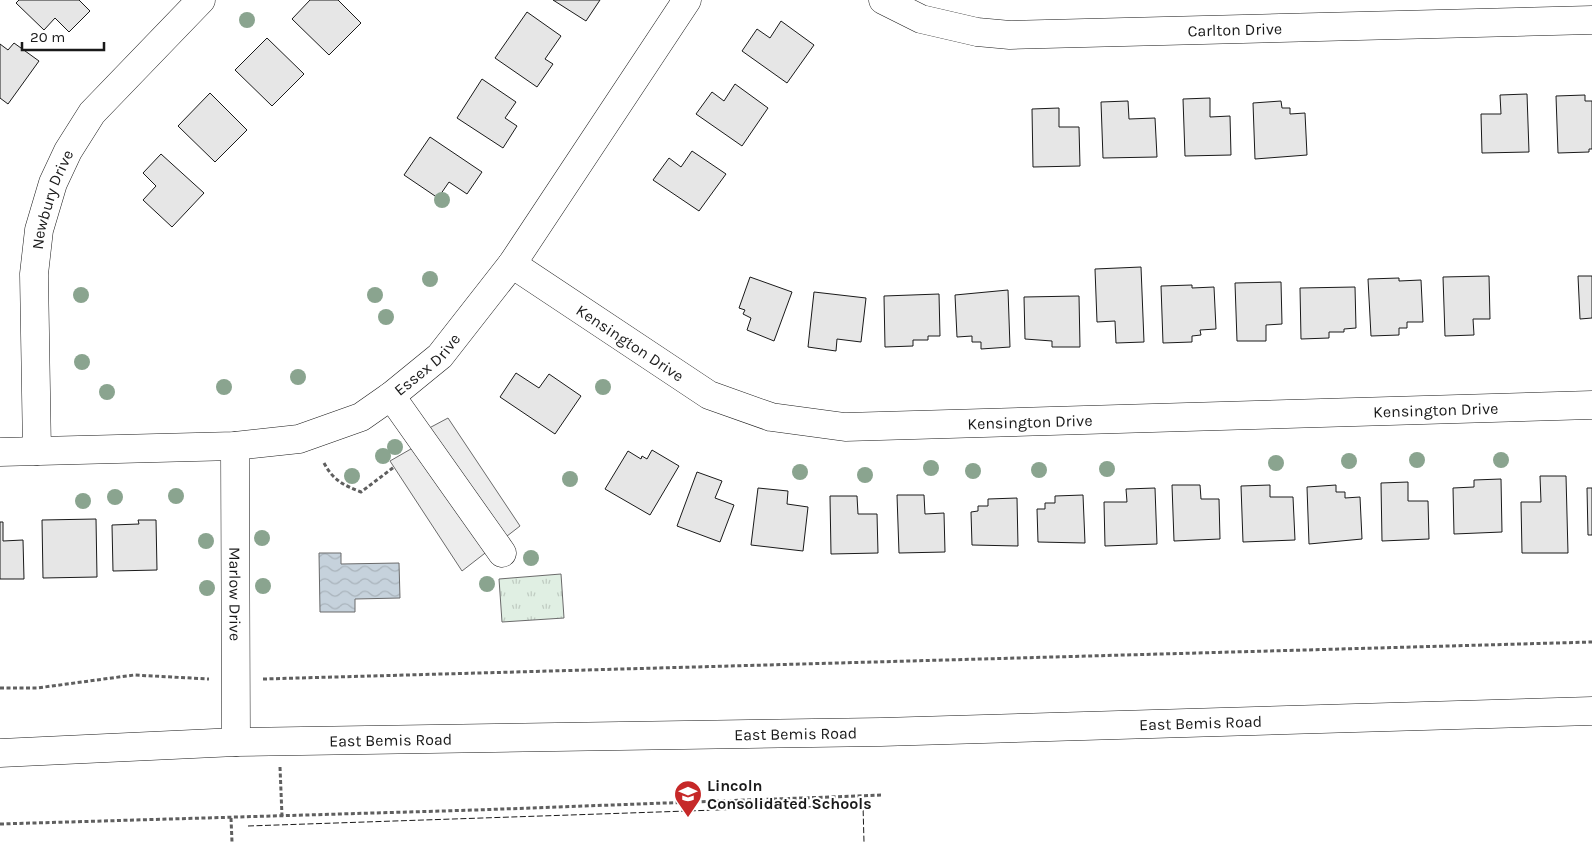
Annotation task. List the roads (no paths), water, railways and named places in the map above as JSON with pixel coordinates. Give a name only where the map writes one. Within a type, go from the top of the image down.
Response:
[{"type":"street","name":"Newbury Drive","points":[[37,451],[34,274],[39,230],[53,183],[68,151],[92,113],[201,0]]},
{"type":"street","name":"Essex Drive","points":[[0,452],[234,446],[298,439],[360,416],[391,396],[440,356],[512,264],[687,0]]},
{"type":"street","name":"Carlton Drive","points":[[883,0],[921,19],[976,32],[1010,35],[1592,20]]},
{"type":"street","name":"Kensington Drive","points":[[512,264],[708,395],[770,418],[845,427],[1592,404]]},
{"type":"street","points":[[391,396],[502,553]]},
{"type":"street","name":"Marlow Drive","points":[[234,446],[236,742]]},
{"type":"street","name":"East Bemis Road","points":[[0,753],[236,742],[881,732],[1592,711]]},
{"type":"water","points":[[319,553],[341,553],[341,564],[399,563],[400,598],[355,599],[355,612],[320,612]]},
{"type":"place","name":"Lincoln Consolidated Schools","points":[[688,818]]}]
